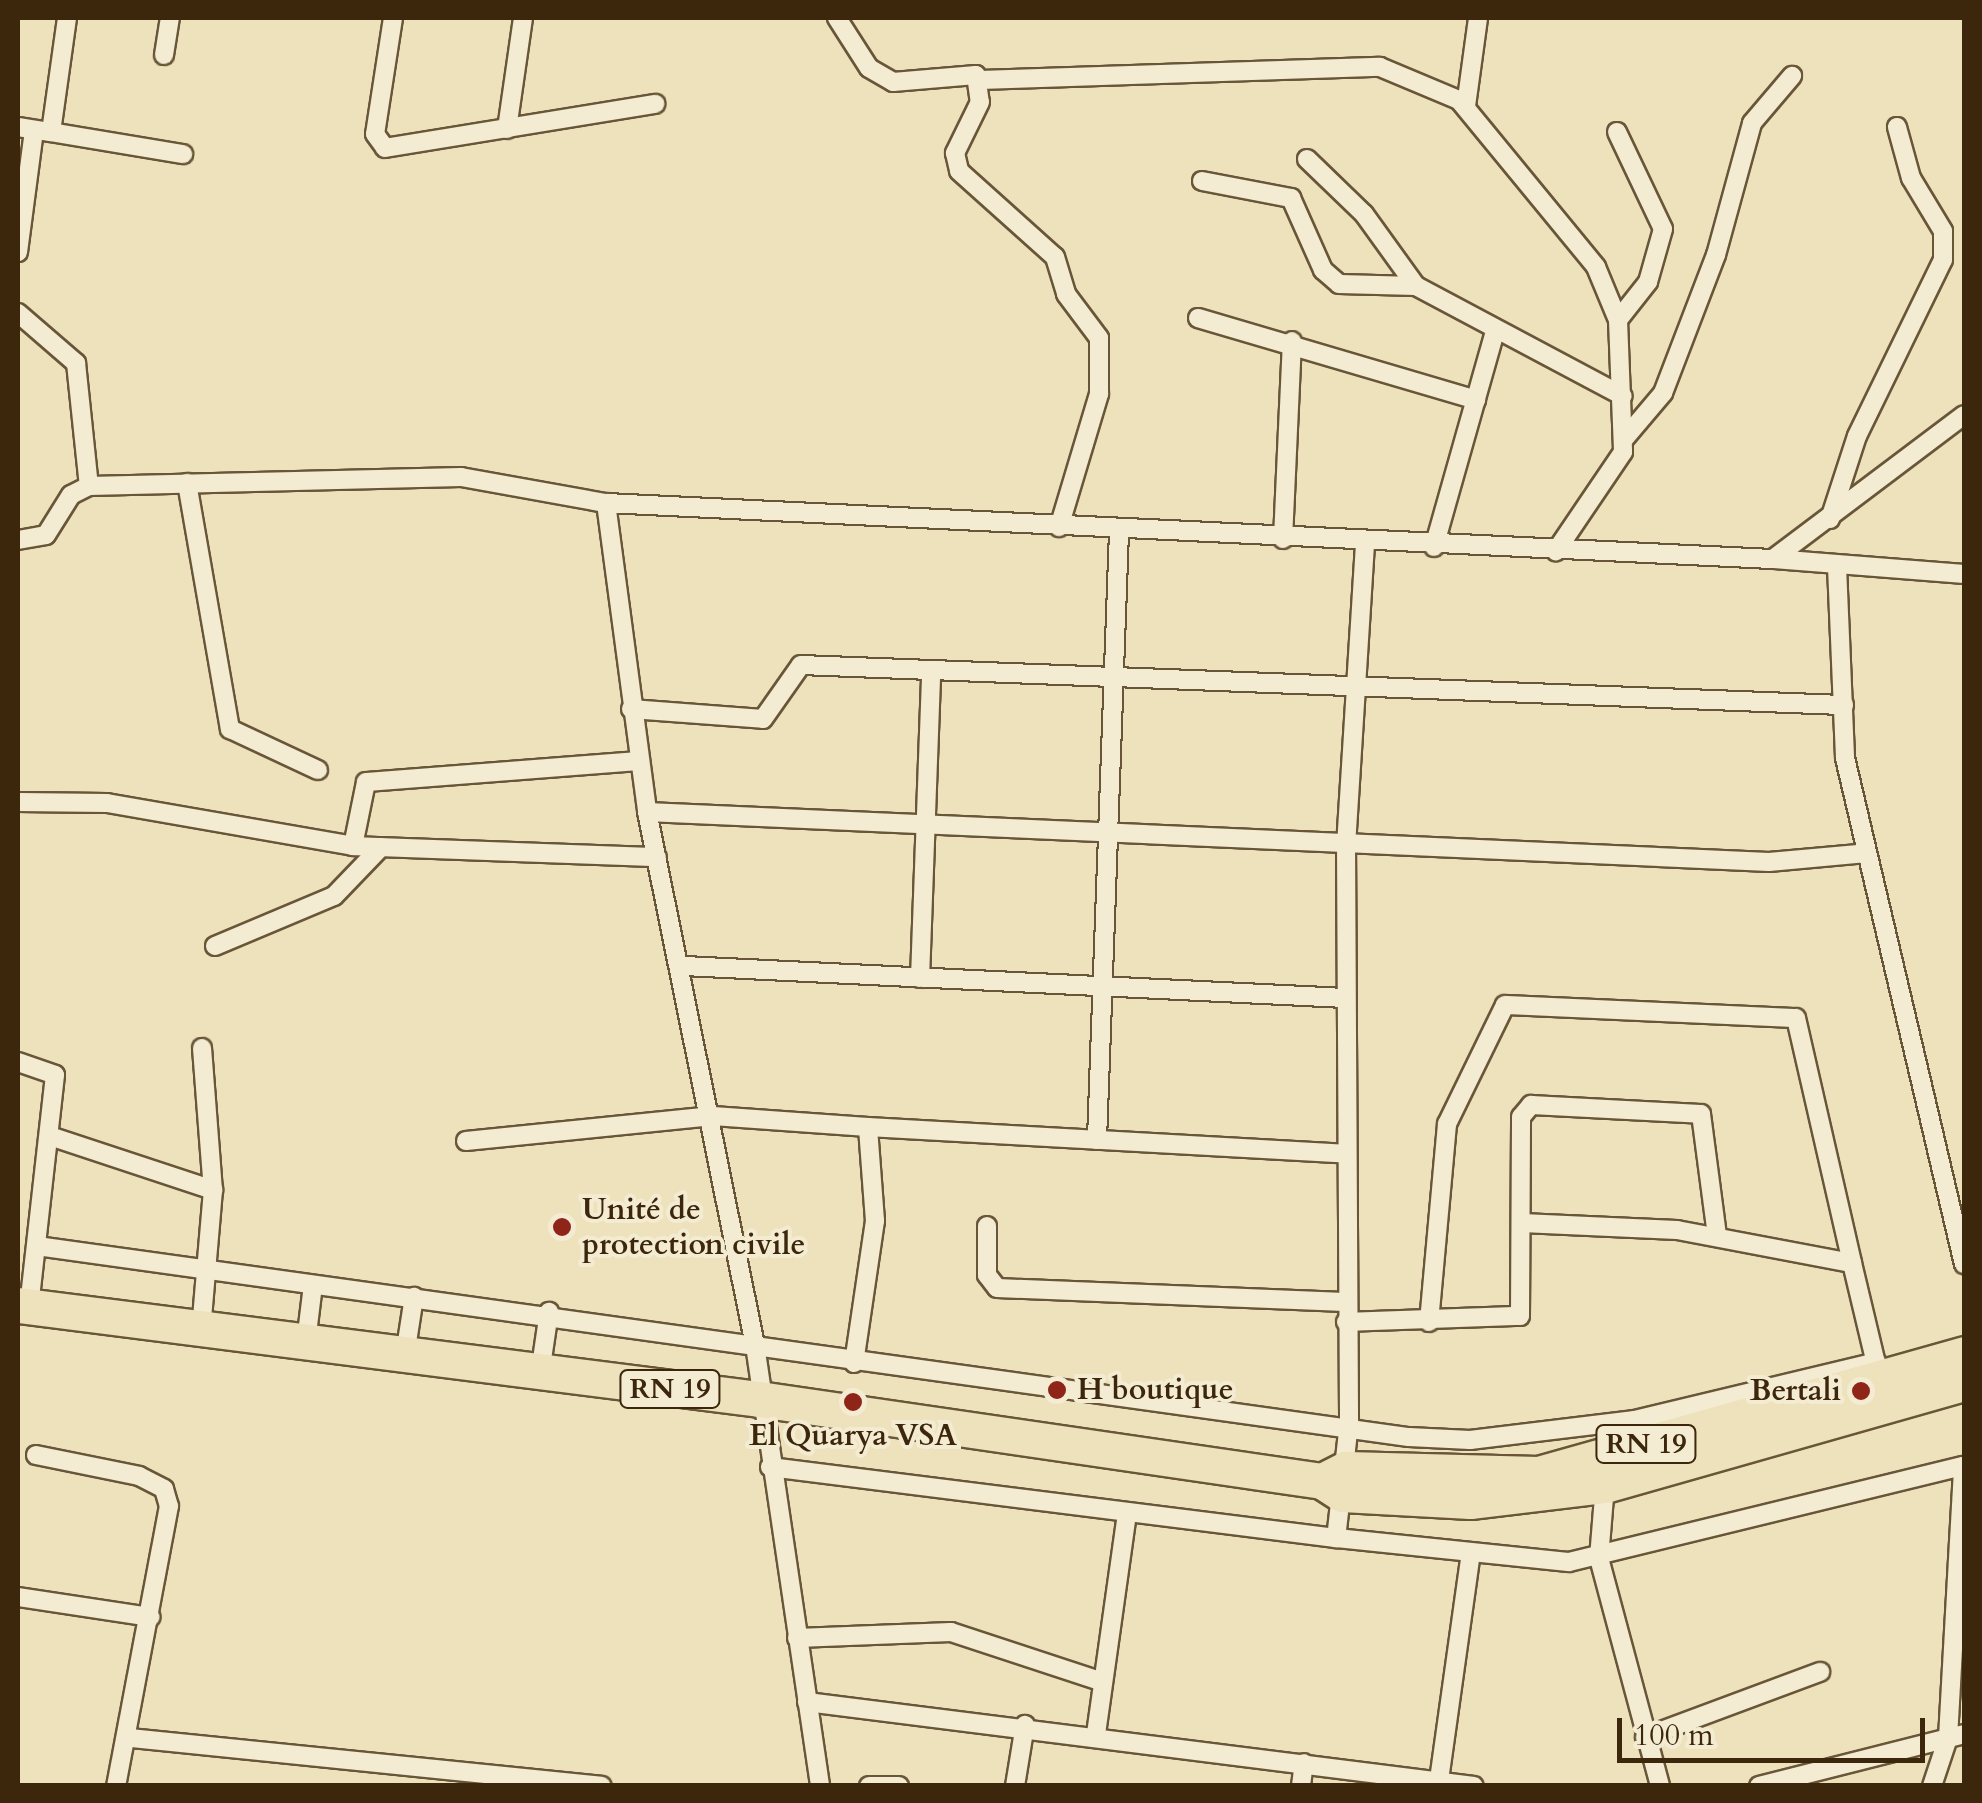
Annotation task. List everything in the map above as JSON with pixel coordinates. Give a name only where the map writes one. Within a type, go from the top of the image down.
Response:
[{"type":"highway","name":"RN 19","points":[[24,1306],[759,1399],[1337,1482],[1510,1500],[1606,1485],[1964,1383]]},
{"type":"highway","name":"RN 19","points":[[1337,1482],[1538,1474],[1878,1370],[1964,1354]]},
{"type":"street","points":[[18,252],[34,130],[67,18]]},
{"type":"street","points":[[164,55],[170,18]]},
{"type":"street","points":[[393,18],[380,146],[654,104]]},
{"type":"street","points":[[507,129],[524,18]]},
{"type":"street","points":[[837,18],[882,78],[980,80],[1380,68],[1466,106],[1596,267],[1618,320],[1625,438]]},
{"type":"street","points":[[1466,106],[1478,18]]},
{"type":"street","points":[[1556,551],[1625,438],[1663,394],[1716,255],[1752,123],[1792,76]]},
{"type":"street","points":[[980,80],[978,113],[956,152],[959,171],[1055,257],[1066,294],[1099,338],[1099,394],[1059,528]]},
{"type":"street","points":[[1830,519],[1857,436],[1943,260],[1943,231],[1911,178],[1898,127]]},
{"type":"street","points":[[34,130],[183,154]]},
{"type":"street","points":[[1617,132],[1663,229],[1648,282],[1618,320]]},
{"type":"street","points":[[1307,159],[1364,214],[1416,286],[1495,332],[1623,396]]},
{"type":"street","points":[[1202,181],[1291,198],[1323,270],[1339,284],[1416,286]]},
{"type":"street","points":[[18,313],[79,370],[88,486]]},
{"type":"street","points":[[1198,318],[1292,341],[1476,400]]},
{"type":"street","points":[[1434,546],[1495,332]]},
{"type":"street","points":[[1283,540],[1292,341]]},
{"type":"street","points":[[1773,559],[1964,415]]},
{"type":"street","points":[[18,540],[46,534],[71,495],[88,486],[462,477],[606,503],[1365,544],[1773,559],[1964,574]]},
{"type":"street","points":[[188,483],[230,729],[318,770]]},
{"type":"street","points":[[606,503],[648,812],[684,966],[756,1345],[759,1399],[820,1786]]},
{"type":"street","points":[[1098,1140],[1119,530]]},
{"type":"street","points":[[1336,1538],[1337,1482],[1349,1423],[1344,1154],[1346,842],[1365,544]]},
{"type":"street","points":[[1837,566],[1844,705],[1842,744],[1964,1264]]},
{"type":"street","points":[[631,709],[762,719],[796,666],[1844,705]]},
{"type":"street","points":[[920,978],[931,671]]},
{"type":"street","points":[[353,846],[366,782],[640,761]]},
{"type":"street","points":[[18,802],[107,803],[353,846],[657,858]]},
{"type":"street","points":[[648,812],[1770,862],[1867,853]]},
{"type":"street","points":[[214,946],[334,896],[382,847]]},
{"type":"street","points":[[684,966],[1345,998]]},
{"type":"street","points":[[36,1246],[313,1285],[549,1312],[854,1363],[1470,1440],[1635,1420],[1878,1370],[1795,1017],[1505,1005],[1447,1124],[1429,1322]]},
{"type":"street","points":[[201,1329],[203,1270],[213,1190],[202,1048]]},
{"type":"street","points":[[18,1062],[53,1070],[50,1136],[24,1306]]},
{"type":"street","points":[[1346,1322],[1520,1316],[1527,1107],[1692,1110],[1708,1121],[1716,1236]]},
{"type":"street","points":[[466,1141],[713,1116],[1344,1154]]},
{"type":"street","points":[[854,1363],[875,1221],[868,1126]]},
{"type":"street","points":[[50,1136],[213,1190]]},
{"type":"street","points":[[1522,1223],[1716,1236],[1852,1263]]},
{"type":"street","points":[[987,1226],[987,1275],[997,1288],[1345,1302]]},
{"type":"street","points":[[306,1342],[313,1285]]},
{"type":"street","points":[[405,1355],[414,1297]]},
{"type":"street","points":[[540,1373],[549,1312]]},
{"type":"street","points":[[36,1455],[164,1489],[170,1506],[131,1738],[116,1786]]},
{"type":"street","points":[[770,1467],[1471,1554],[1599,1558],[1964,1466],[1956,1736],[1932,1786]]},
{"type":"street","points":[[1606,1485],[1599,1558],[1660,1786]]},
{"type":"street","points":[[1096,1734],[1127,1513]]},
{"type":"street","points":[[1440,1780],[1471,1554]]},
{"type":"street","points":[[18,1597],[151,1617]]},
{"type":"street","points":[[797,1638],[951,1632],[1104,1682]]},
{"type":"street","points":[[1645,1737],[1820,1672]]},
{"type":"street","points":[[807,1702],[1025,1725],[1474,1786]]},
{"type":"street","points":[[1015,1786],[1025,1725]]},
{"type":"street","points":[[1760,1786],[1956,1736]]},
{"type":"street","points":[[131,1738],[602,1786]]},
{"type":"street","points":[[1300,1786],[1304,1762]]},
{"type":"street","points":[[869,1786],[899,1786]]},
{"type":"place","name":"Unité de protection civile","points":[[562,1227]]},
{"type":"place","name":"H boutique","points":[[1057,1390]]},
{"type":"place","name":"Bertali","points":[[1861,1391]]},
{"type":"place","name":"El Quarya VSA","points":[[853,1402]]}]
